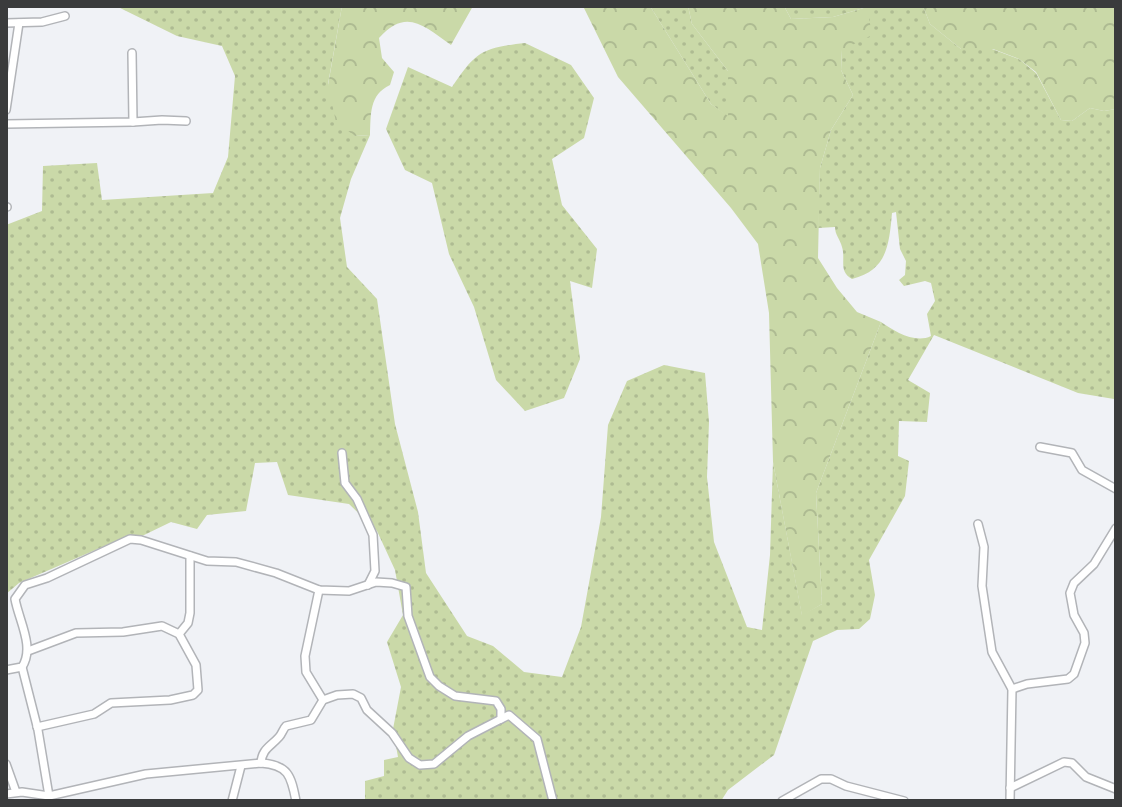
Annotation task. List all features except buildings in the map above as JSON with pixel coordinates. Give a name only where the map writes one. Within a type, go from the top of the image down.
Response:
[{"type":"street","points":[[6,23],[42,22],[65,16]]},
{"type":"street","points":[[6,110],[19,23]]},
{"type":"street","points":[[132,53],[133,122]]},
{"type":"street","points":[[6,124],[186,121]]},
{"type":"street","points":[[1040,447],[1072,453],[1082,470],[1116,489]]},
{"type":"street","points":[[342,453],[345,483],[357,499],[373,535],[375,571],[368,585]]},
{"type":"street","points":[[978,524],[984,547],[982,586],[992,652],[1012,689],[1010,801]]},
{"type":"street","points":[[1012,689],[1068,679],[1074,674],[1085,643],[1084,633],[1074,615],[1070,593],[1074,583],[1094,564],[1116,528]]},
{"type":"street","points":[[49,796],[22,667],[28,651],[15,599],[17,592],[25,585],[47,578],[130,539],[207,561],[236,562],[305,582],[319,590],[349,591],[376,582],[406,587],[408,616],[430,677],[455,696],[496,701],[501,709],[501,719]]},
{"type":"street","points":[[179,634],[188,623],[190,613],[190,556]]},
{"type":"street","points":[[319,590],[305,656],[306,672],[323,700]]},
{"type":"street","points":[[6,602],[15,599]]},
{"type":"street","points":[[28,651],[76,633],[123,632],[162,626],[179,634],[196,665],[197,693],[170,700],[111,703],[94,714],[37,727]]},
{"type":"street","points":[[6,670],[22,667]]},
{"type":"street","points":[[261,763],[261,755],[270,742],[280,737],[286,726],[311,720],[323,700],[353,694],[361,698],[367,710],[392,733],[409,758],[420,765],[434,764],[468,736],[509,715],[537,739],[553,801]]},
{"type":"street","points":[[1010,788],[1064,762],[1072,763],[1086,777],[1116,789]]},
{"type":"street","points":[[6,794],[16,792],[49,796],[146,774],[261,763],[283,768],[288,774],[296,801]]},
{"type":"street","points":[[6,764],[16,792]]},
{"type":"street","points":[[232,801],[241,766]]},
{"type":"street","points":[[782,801],[821,779],[831,779],[904,801]]},
{"type":"green space","points":[[116,6],[342,6],[328,84],[355,136],[370,135],[351,179],[340,218],[347,267],[377,299],[395,424],[418,512],[426,573],[467,636],[493,646],[524,672],[562,677],[581,627],[601,517],[608,425],[627,381],[664,365],[705,373],[709,422],[707,477],[714,542],[747,627],[762,630],[770,555],[773,462],[802,615],[822,604],[816,493],[881,322],[912,337],[931,336],[927,314],[935,301],[931,283],[925,281],[904,286],[899,280],[905,275],[906,261],[900,249],[896,212],[892,213],[887,246],[879,263],[873,270],[852,279],[844,269],[843,252],[835,227],[818,228],[820,168],[831,130],[853,95],[841,70],[842,49],[867,7],[833,17],[791,19],[784,6],[923,6],[930,24],[961,49],[992,49],[1019,59],[1036,73],[1061,120],[1072,121],[1090,108],[1104,111],[1116,109],[1116,395],[1114,399],[1078,393],[934,335],[908,380],[930,393],[927,422],[899,421],[898,456],[909,461],[905,496],[869,560],[875,595],[870,619],[859,629],[837,630],[813,641],[774,755],[728,790],[721,801],[365,801],[365,781],[384,776],[384,760],[398,757],[393,729],[401,687],[387,642],[403,615],[395,570],[377,531],[349,504],[288,495],[277,462],[255,463],[246,511],[207,515],[197,529],[171,522],[142,536],[130,535],[19,583],[6,594],[6,225],[42,211],[43,166],[97,163],[102,200],[213,193],[228,157],[235,76],[222,46],[177,36]]},
{"type":"green space","points":[[342,6],[473,6],[451,45],[423,26],[406,22],[389,29],[379,38],[382,58],[394,72],[390,85],[375,100],[370,135],[355,136],[336,122],[328,85]]},
{"type":"green space","points":[[583,6],[650,6],[711,104],[728,116],[728,71],[692,24],[688,6],[784,6],[791,19],[833,17],[867,7],[872,35],[842,50],[841,70],[853,95],[831,130],[820,168],[818,258],[857,312],[881,322],[816,493],[822,604],[802,616],[773,462],[769,313],[758,244],[731,208],[618,77]]},
{"type":"green space","points":[[650,6],[688,6],[692,24],[728,71],[728,117],[711,104]]},
{"type":"green space","points":[[923,6],[1116,6],[1116,109],[1104,111],[1090,108],[1072,121],[1061,120],[1036,72],[1019,59],[993,49],[961,49],[930,24]]},
{"type":"green space","points":[[525,43],[571,65],[594,98],[584,138],[552,159],[562,205],[597,249],[592,288],[570,281],[580,359],[564,398],[525,411],[496,380],[474,307],[449,254],[432,183],[405,170],[386,129],[408,67],[452,87],[481,53]]}]
